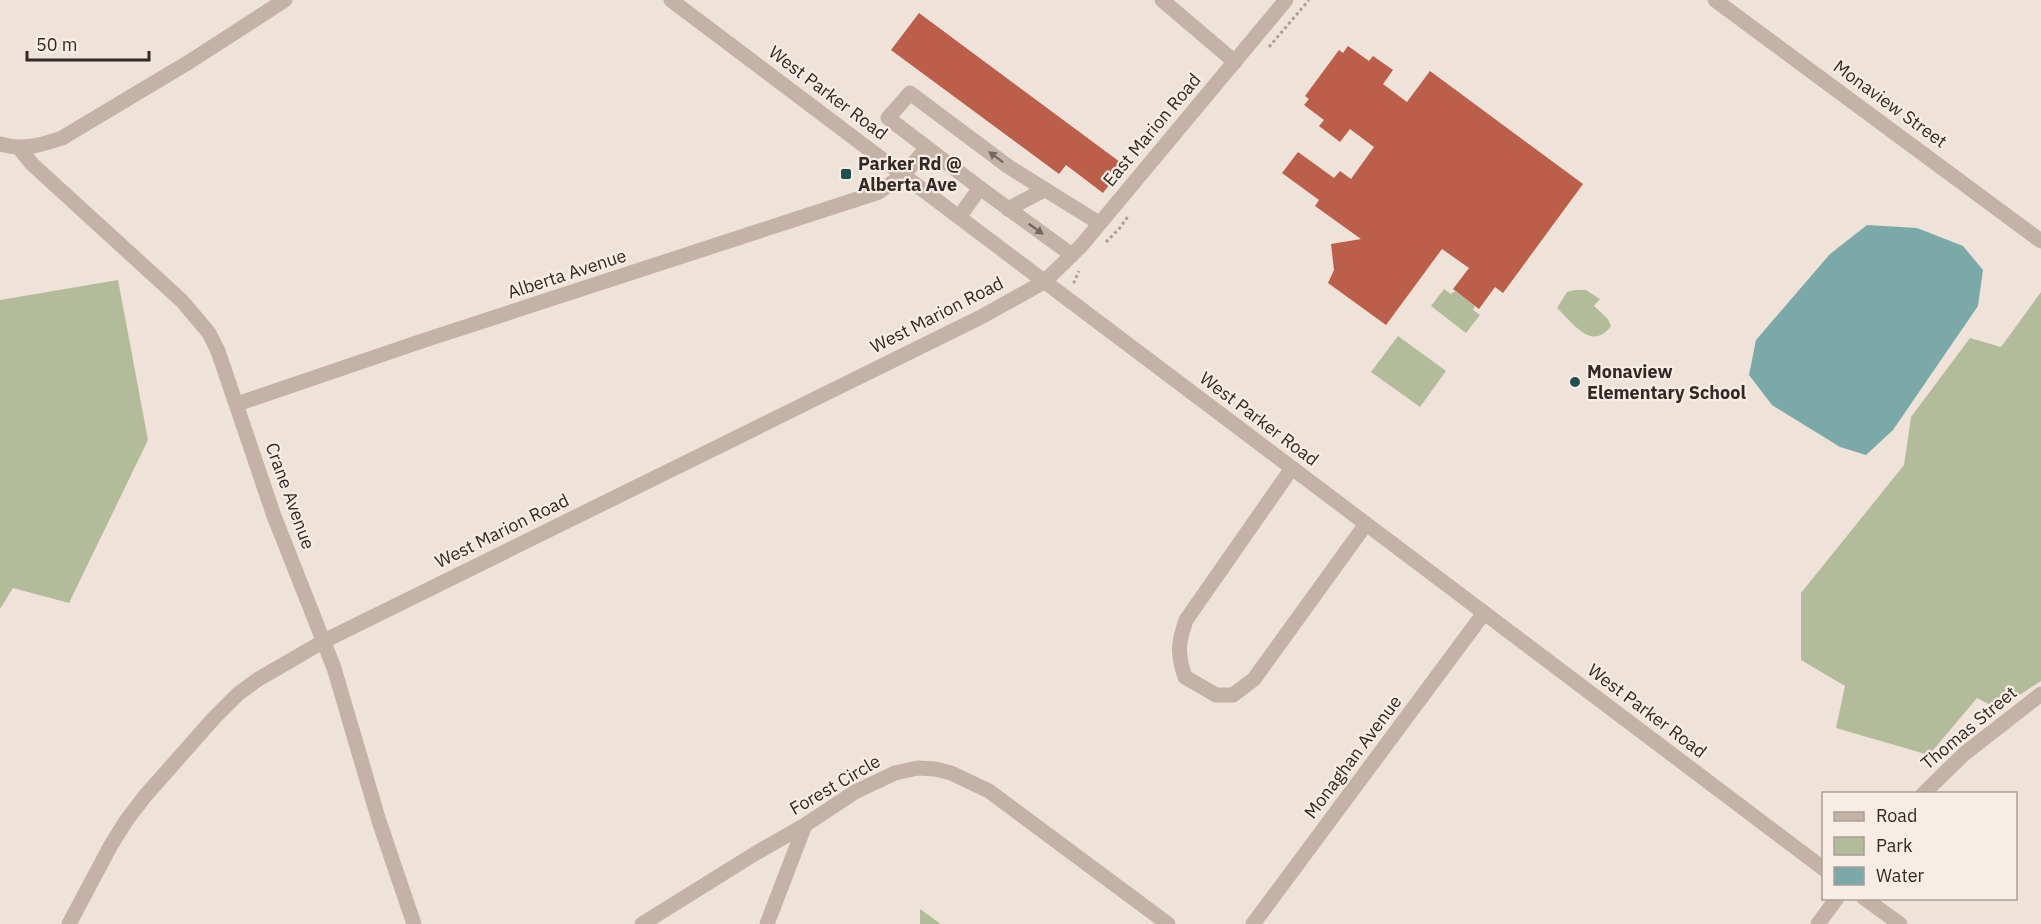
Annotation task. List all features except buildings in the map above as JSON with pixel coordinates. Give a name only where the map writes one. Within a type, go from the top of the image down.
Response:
[{"type":"street","points":[[0,144],[20,149],[42,145],[70,133],[189,62],[285,0]]},
{"type":"street","name":"West Parker Road","points":[[670,0],[1822,866]]},
{"type":"street","points":[[1162,0],[1234,62]]},
{"type":"street","name":"East Marion Road","points":[[1044,282],[1077,261],[1099,223],[1286,0]]},
{"type":"street","name":"Monaview Street","points":[[1715,0],[2041,241]]},
{"type":"street","points":[[1077,261],[888,118],[910,93],[1009,166],[1099,223]]},
{"type":"street","name":"Alberta Avenue","points":[[237,404],[425,340],[869,196],[879,192],[904,174],[927,148]]},
{"type":"street","name":"Crane Avenue","points":[[20,149],[32,164],[196,316],[209,333],[237,404],[274,516],[334,668],[389,853],[414,924]]},
{"type":"street","points":[[959,217],[980,188]]},
{"type":"street","points":[[1008,209],[1044,190]]},
{"type":"street","name":"West Marion Road","points":[[69,924],[111,845],[145,796],[214,718],[238,694],[257,680],[324,641],[981,317],[1044,282]]},
{"type":"street","points":[[1292,468],[1186,620],[1180,635],[1178,656],[1185,677],[1216,695],[1233,695],[1254,679],[1366,524]]},
{"type":"street","name":"Monaghan Avenue","points":[[1253,924],[1484,613]]},
{"type":"street","name":"Thomas Street","points":[[1925,792],[1964,754],[2041,694]]},
{"type":"street","name":"Forest Circle","points":[[642,924],[855,792],[895,772],[918,768],[951,773],[989,791],[1168,924]]},
{"type":"street","points":[[767,924],[805,825]]},
{"type":"street","points":[[1818,924],[1836,900]]},
{"type":"street","points":[[1867,900],[1900,924]]},
{"type":"path","points":[[1263,55],[1309,0]]},
{"type":"path","points":[[1103,245],[1132,211]]},
{"type":"path","points":[[1077,261],[1074,282],[1083,289]]},
{"type":"green space","points":[[118,280],[148,440],[69,603],[13,588],[0,609],[0,300]]},
{"type":"green space","points":[[1444,289],[1451,294],[1455,291],[1475,306],[1473,310],[1480,315],[1466,333],[1431,306]]},
{"type":"green space","points":[[1586,290],[1600,299],[1594,306],[1608,319],[1611,326],[1604,333],[1590,336],[1576,327],[1557,308],[1567,292]]},
{"type":"green space","points":[[2041,292],[2041,681],[1998,709],[1977,698],[1929,755],[1836,728],[1845,686],[1801,660],[1801,593],[1904,465],[1911,417],[1970,338],[2001,347]]},
{"type":"green space","points":[[1398,336],[1446,371],[1420,407],[1371,372]]},
{"type":"green space","points":[[920,909],[941,924],[920,924]]},
{"type":"water","points":[[1867,225],[1917,228],[1963,246],[1983,270],[1978,306],[1893,430],[1866,455],[1840,447],[1772,405],[1749,375],[1756,340],[1830,254]]},
{"type":"place","name":"Parker Rd @ Alberta Ave","points":[[846,174]]},
{"type":"place","name":"Monaview Elementary School","points":[[1575,382]]}]
